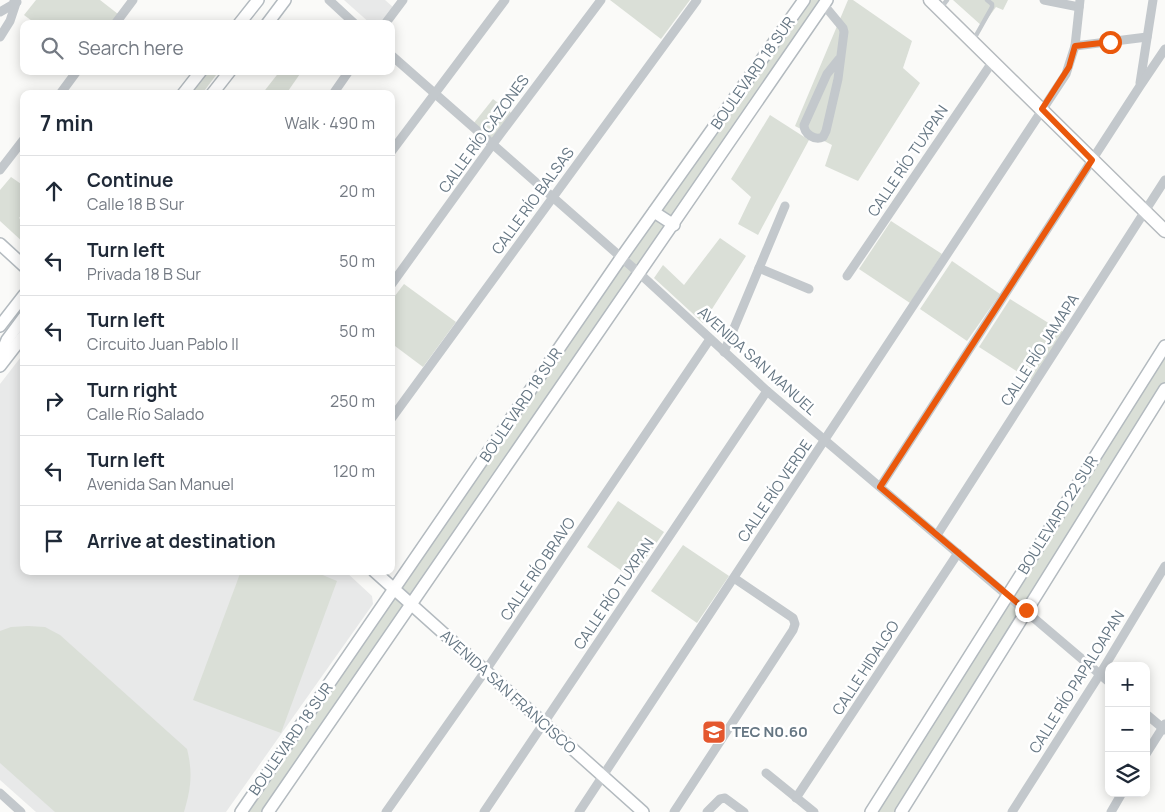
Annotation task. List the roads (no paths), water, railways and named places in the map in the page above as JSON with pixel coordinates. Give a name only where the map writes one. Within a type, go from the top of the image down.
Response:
[{"type":"main road","points":[[242,20],[258,0]]},
{"type":"main road","points":[[270,20],[285,0]]},
{"type":"main road","name":"BOULEVARD 18 SUR","points":[[240,812],[621,258],[684,172],[804,0]]},
{"type":"main road","name":"BOULEVARD 18 SUR","points":[[268,812],[826,3]]},
{"type":"main road","points":[[938,3],[993,61],[1165,231]]},
{"type":"main road","points":[[186,90],[198,75]]},
{"type":"main road","points":[[215,90],[227,75]]},
{"type":"main road","points":[[721,118],[738,130]]},
{"type":"main road","points":[[684,172],[702,184]]},
{"type":"main road","points":[[654,212],[674,225]]},
{"type":"main road","points":[[0,244],[20,262]]},
{"type":"main road","points":[[0,326],[20,300]]},
{"type":"main road","points":[[0,357],[7,340],[20,322]]},
{"type":"main road","points":[[0,366],[20,340]]},
{"type":"main road","name":"BOULEVARD 22 SUR","points":[[871,812],[1165,346]]},
{"type":"main road","name":"BOULEVARD 22 SUR","points":[[901,812],[1165,389]]},
{"type":"main road","name":"AVENIDA SAN FRANCISCO","points":[[378,575],[643,812]]},
{"type":"street","points":[[117,20],[133,0]]},
{"type":"street","points":[[329,0],[352,20]]},
{"type":"street","points":[[388,20],[403,0]]},
{"type":"street","points":[[395,147],[505,0]]},
{"type":"street","name":"CALLE RÍO CAZONES","points":[[395,279],[492,145],[601,0]]},
{"type":"street","name":"CALLE RÍO BALSAS","points":[[395,414],[697,0]]},
{"type":"street","points":[[1044,0],[1079,3]]},
{"type":"street","points":[[1140,86],[1153,0]]},
{"type":"street","points":[[0,12],[16,1]]},
{"type":"street","points":[[0,37],[10,21],[16,1]]},
{"type":"street","points":[[826,3],[842,28],[843,37],[838,79],[826,131],[823,137],[817,138],[808,134],[805,131],[804,125],[827,74],[839,59]]},
{"type":"street","name":"CALLE RÍO VERDE","points":[[579,812],[826,440],[1069,67],[1075,46],[1079,3]]},
{"type":"street","points":[[1075,46],[1147,37]]},
{"type":"street","points":[[880,487],[1165,49]]},
{"type":"street","name":"AVENIDA SAN MANUEL","points":[[395,59],[639,273],[767,391],[1105,678]]},
{"type":"street","name":"CALLE RÍO TUXPAN","points":[[847,276],[993,61]]},
{"type":"street","points":[[63,90],[74,75]]},
{"type":"street","points":[[335,90],[346,75]]},
{"type":"street","points":[[0,170],[20,144]]},
{"type":"street","name":"CALLE RÍO JAMAPA","points":[[937,535],[1165,180]]},
{"type":"street","points":[[724,352],[785,206]]},
{"type":"street","points":[[759,268],[809,289]]},
{"type":"street","name":"CALLE RÍO BRAVO","points":[[386,812],[486,670],[710,339]]},
{"type":"street","name":"CALLE RÍO TUXPAN","points":[[484,812],[767,391]]},
{"type":"street","name":"CALLE HIDALGO","points":[[796,798],[958,554]]},
{"type":"street","name":"CALLE RÍO PAPALOAPAN","points":[[1012,812],[1100,674],[1165,566]]},
{"type":"street","points":[[674,812],[794,630],[796,624],[793,618],[734,578]]},
{"type":"street","points":[[1147,752],[1164,727],[1150,717]]},
{"type":"street","points":[[766,774],[814,812]]},
{"type":"street","points":[[0,793],[21,812]]},
{"type":"street","points":[[1110,812],[1119,797]]},
{"type":"street","points":[[706,812],[720,798],[725,798],[744,812]]},
{"type":"lane","points":[[973,40],[992,7],[987,0]]},
{"type":"place","name":"TEC N0.60","points":[[714,732]]}]
